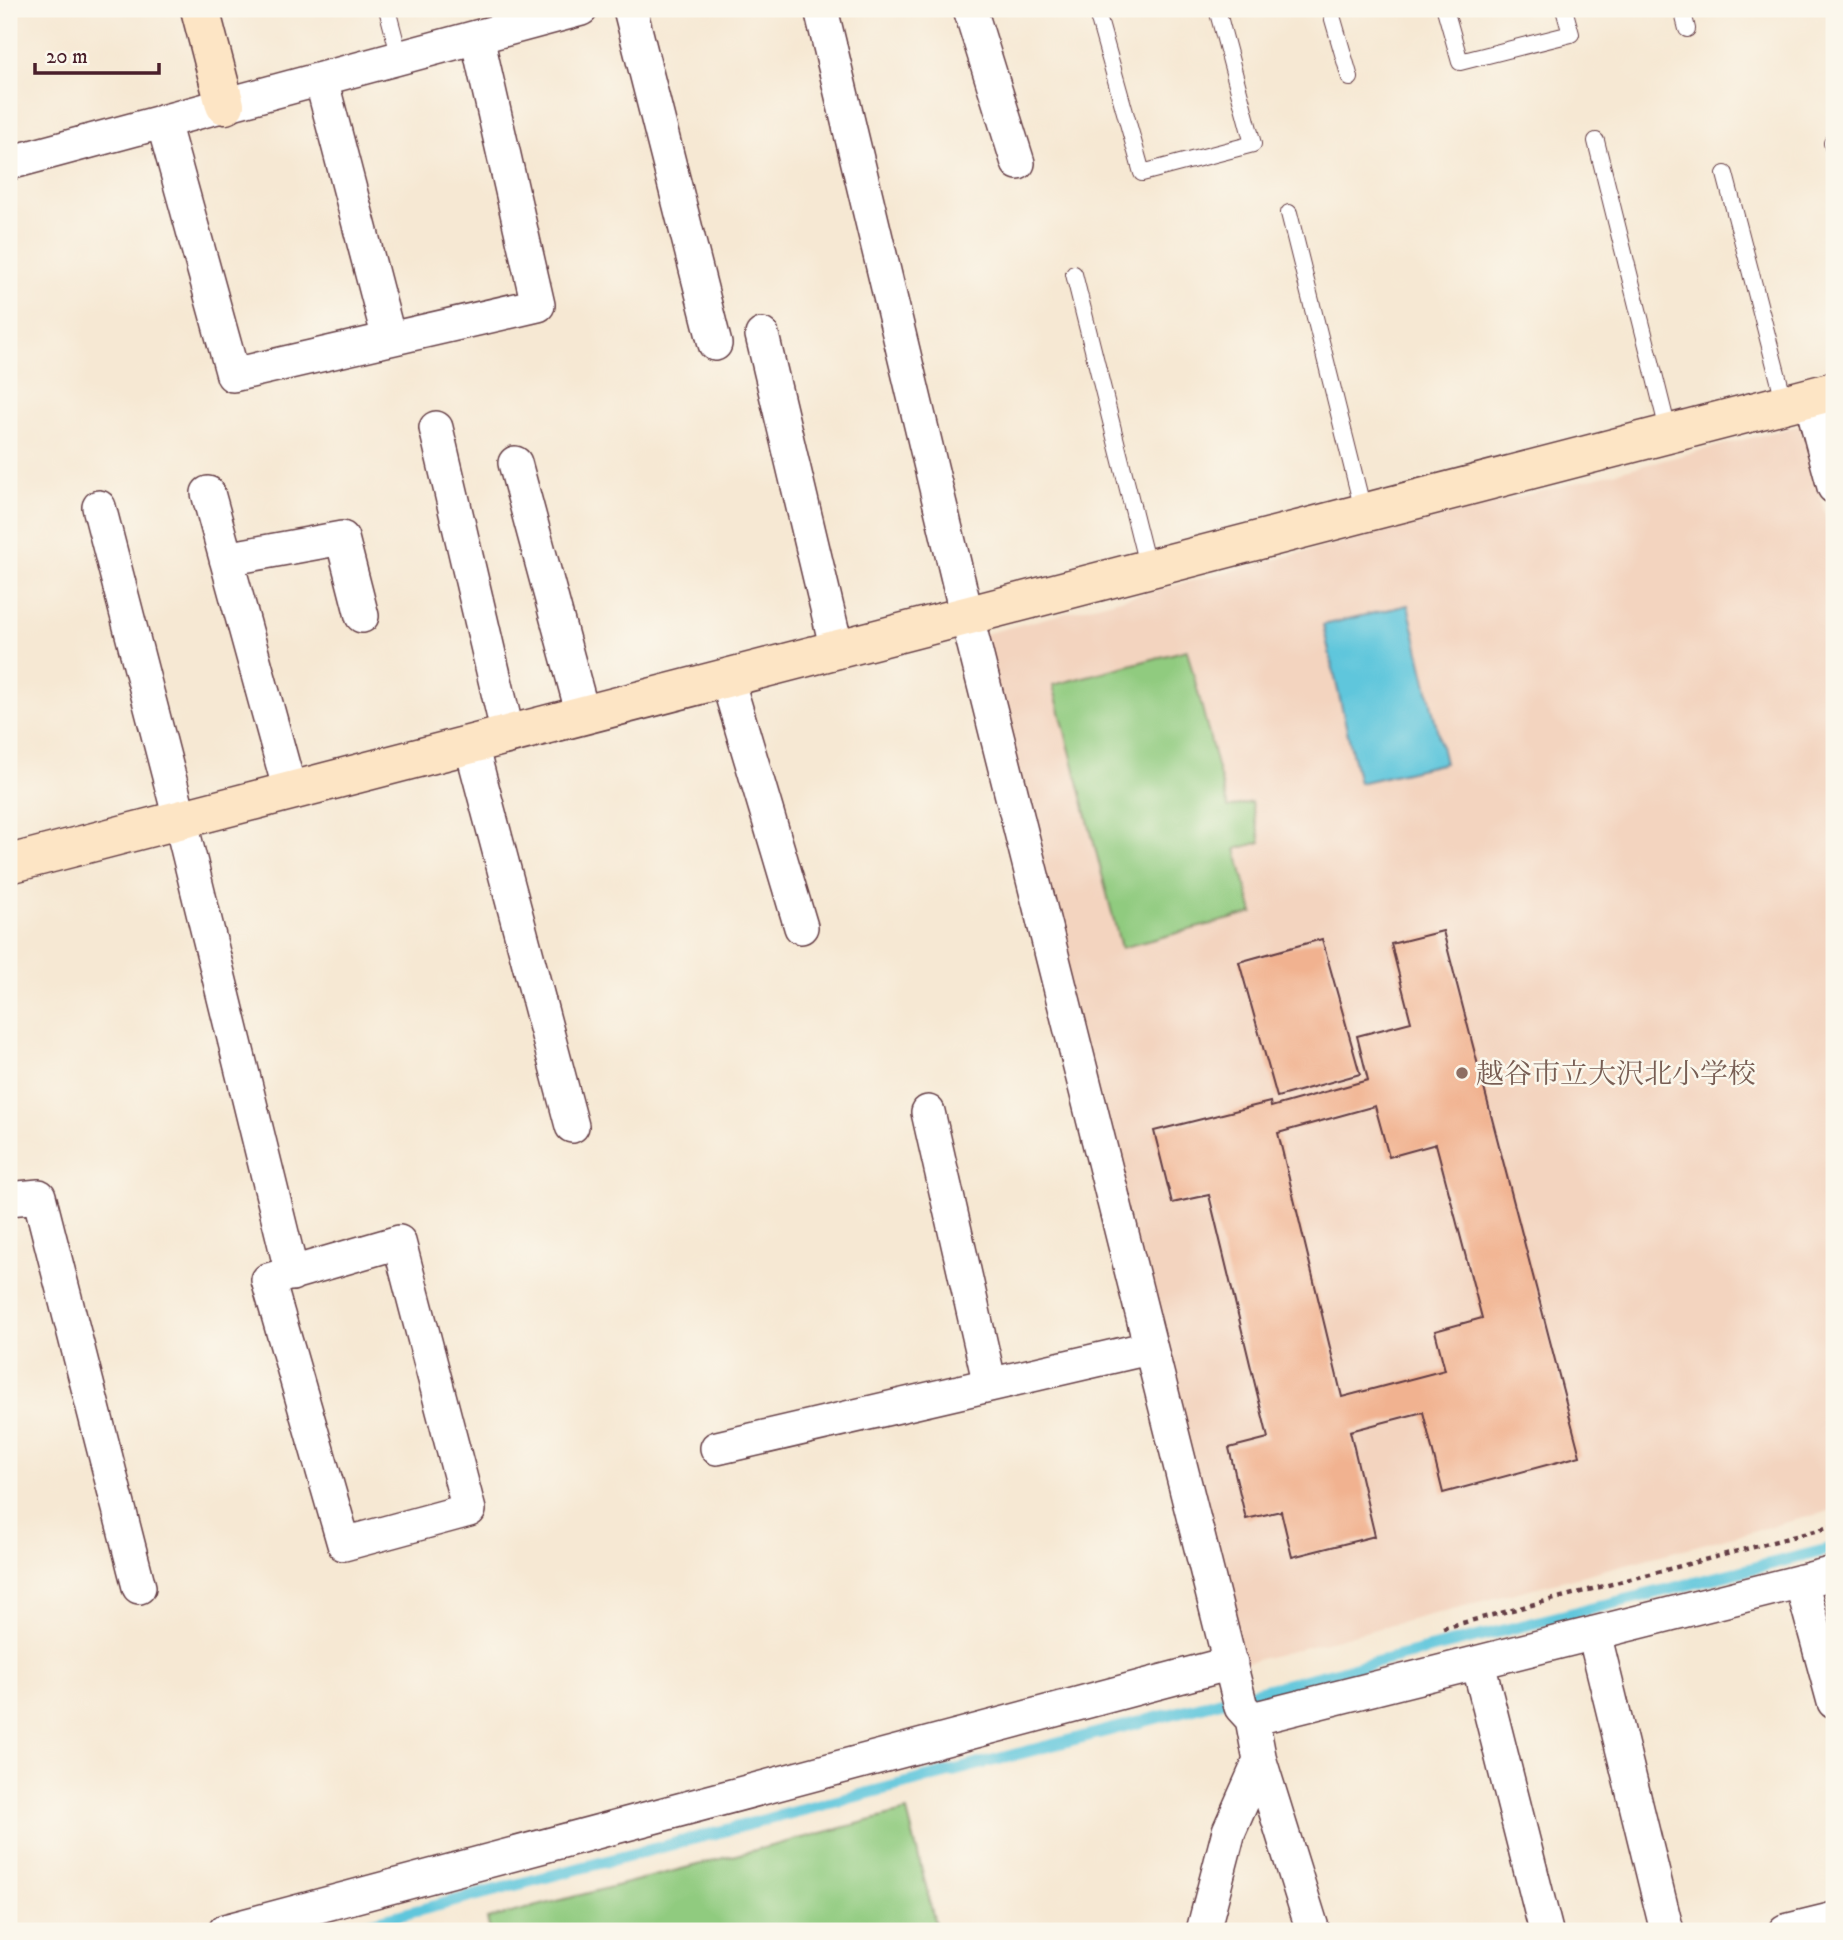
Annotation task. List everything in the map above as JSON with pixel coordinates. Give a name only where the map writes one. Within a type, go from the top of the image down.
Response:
[{"type":"street","points":[[200,9],[225,105]]},
{"type":"street","points":[[9,163],[477,37],[508,18],[582,9]]},
{"type":"street","points":[[630,9],[715,344]]},
{"type":"street","points":[[821,9],[967,617],[1149,1348],[1241,1707],[1252,1719],[1260,1761],[1313,1931]]},
{"type":"street","points":[[970,9],[1018,163]]},
{"type":"street","points":[[163,122],[233,375],[538,305],[477,37]]},
{"type":"street","points":[[321,79],[389,339]]},
{"type":"street","points":[[762,335],[837,650]]},
{"type":"street","points":[[9,864],[1810,397],[1834,487]]},
{"type":"street","points":[[436,428],[508,735]]},
{"type":"street","points":[[515,463],[583,715]]},
{"type":"street","points":[[208,493],[290,791]]},
{"type":"street","points":[[99,507],[180,819],[292,1274]]},
{"type":"street","points":[[226,559],[342,538],[362,616]]},
{"type":"street","points":[[727,679],[801,927]]},
{"type":"street","points":[[471,745],[572,1126]]},
{"type":"street","points":[[928,1112],[990,1385]]},
{"type":"street","points":[[9,1199],[39,1196],[139,1587]]},
{"type":"street","points":[[400,1242],[468,1510],[344,1544],[268,1280],[292,1274],[400,1242]]},
{"type":"street","points":[[717,1448],[1149,1348]]},
{"type":"street","points":[[1252,1719],[1834,1573]]},
{"type":"street","points":[[1801,1581],[1834,1702]]},
{"type":"street","points":[[1594,1633],[1667,1931]]},
{"type":"street","points":[[225,1931],[1231,1663]]},
{"type":"street","points":[[1478,1663],[1546,1931]]},
{"type":"street","points":[[1203,1931],[1229,1831],[1260,1761]]},
{"type":"street","points":[[1785,1931],[1834,1919]]},
{"type":"lane","points":[[387,9],[400,58]]},
{"type":"lane","points":[[1096,9],[1142,173],[1254,144],[1217,9]]},
{"type":"lane","points":[[1330,9],[1350,78]]},
{"type":"lane","points":[[1445,9],[1460,62],[1571,34],[1564,9]]},
{"type":"lane","points":[[1682,9],[1687,29]]},
{"type":"lane","points":[[1596,141],[1669,434]]},
{"type":"lane","points":[[1724,174],[1810,397]]},
{"type":"lane","points":[[1289,212],[1364,513]]},
{"type":"lane","points":[[1074,274],[1148,569]]},
{"type":"path","points":[[1435,1630],[1834,1526]]},
{"type":"shaded area","name":"越谷市立大沢北小学校","points":[[1801,425],[1834,547],[1834,1510],[1245,1663],[976,636]]},
{"type":"green space","points":[[1187,650],[1228,808],[1251,802],[1261,842],[1236,849],[1253,913],[1121,948],[1053,685]]},
{"type":"green space","points":[[907,1811],[937,1931],[490,1931],[487,1919]]},
{"type":"water","points":[[1408,605],[1445,763],[1359,783],[1323,625]]},
{"type":"building","points":[[1443,931],[1580,1456],[1443,1493],[1423,1412],[1350,1431],[1375,1536],[1292,1557],[1281,1511],[1246,1519],[1229,1448],[1268,1438],[1209,1195],[1172,1203],[1154,1131],[1270,1102],[1271,1107],[1368,1080],[1357,1036],[1411,1022],[1391,944]],"holes":[[[1375,1106],[1389,1157],[1436,1144],[1482,1318],[1435,1331],[1445,1370],[1342,1397],[1278,1133]]]},
{"type":"building","points":[[1322,939],[1360,1074],[1277,1097],[1239,962]]},
{"type":"waterway","points":[[339,1931],[1221,1701],[1834,1548]]},
{"type":"place","name":"越谷市立大沢北小学校","points":[[1462,1073]]}]
